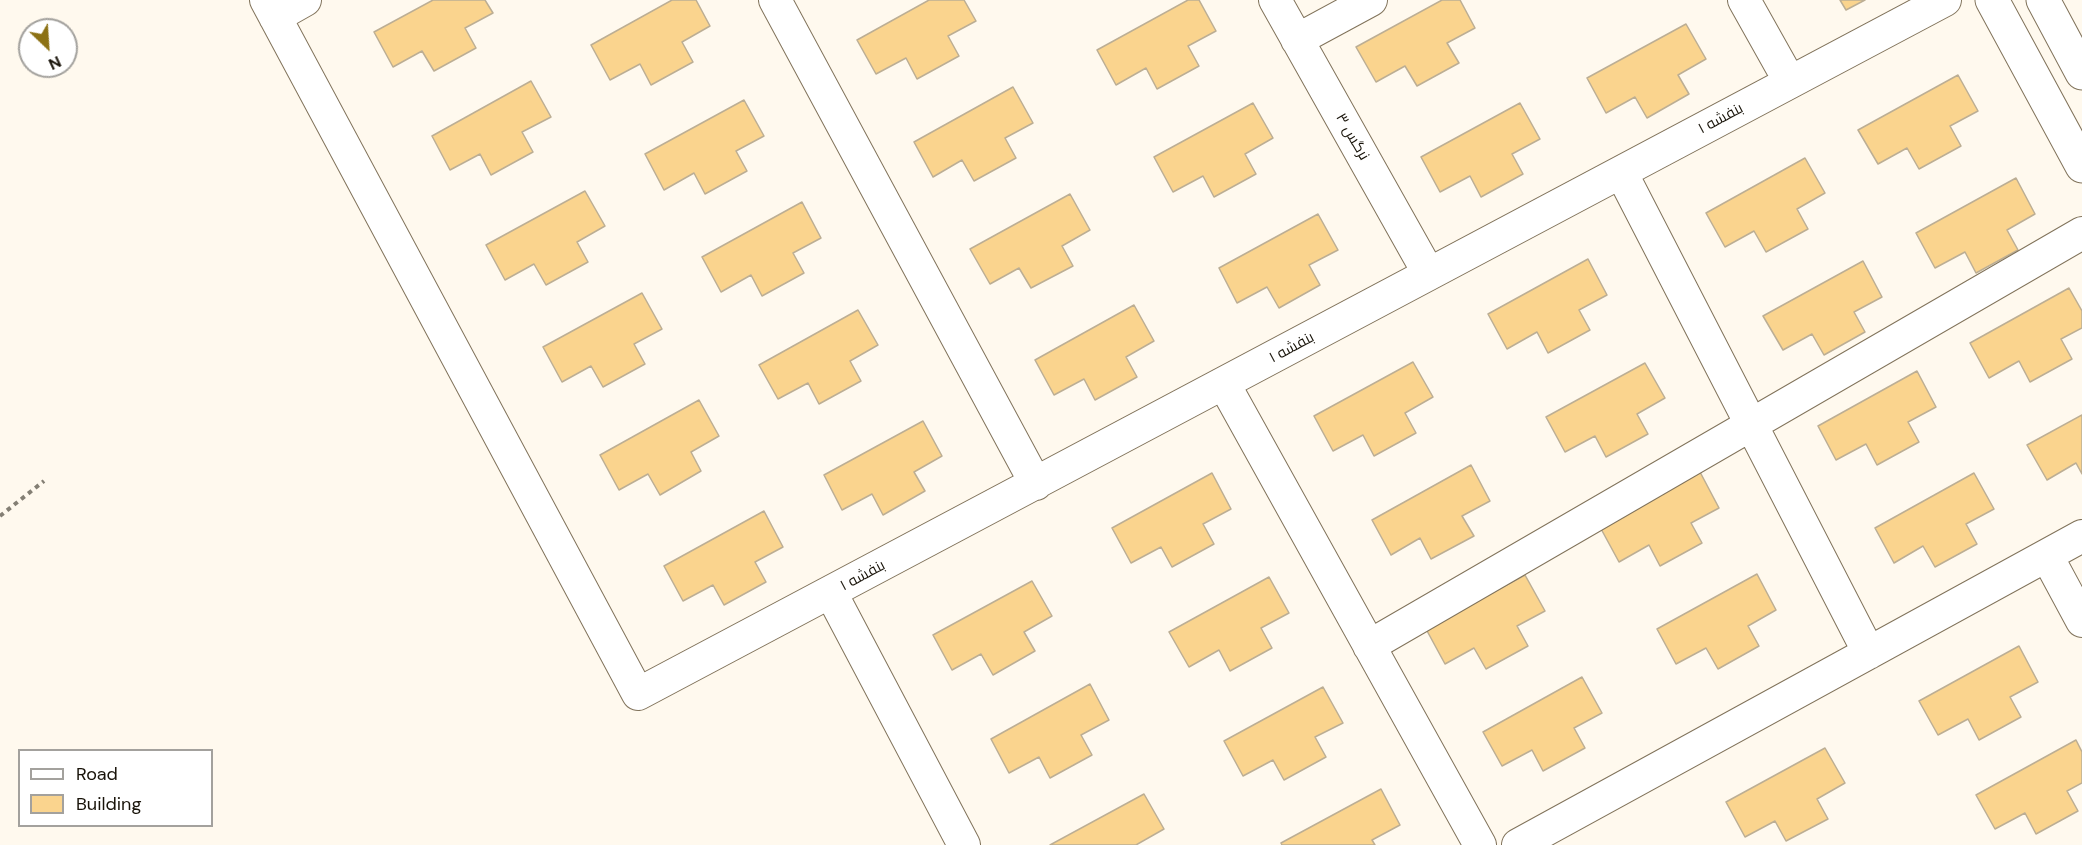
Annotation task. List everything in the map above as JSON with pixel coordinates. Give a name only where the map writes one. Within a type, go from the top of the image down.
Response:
[{"type":"street","points":[[271,8],[305,0]]},
{"type":"street","points":[[775,0],[1036,484]]},
{"type":"street","name":"نرگس ۳","points":[[1275,0],[1429,274]]},
{"type":"street","points":[[1297,40],[1371,0]]},
{"type":"street","points":[[1744,0],[1790,82]]},
{"type":"street","name":"بنفشه ۱","points":[[271,8],[638,694],[1945,0]]},
{"type":"street","points":[[1992,0],[2082,166]]},
{"type":"street","points":[[2043,0],[2082,73]]},
{"type":"street","points":[[1621,172],[1869,653]]},
{"type":"street","points":[[1369,646],[2082,233]]},
{"type":"street","points":[[1224,384],[1480,845]]},
{"type":"street","points":[[1518,845],[2082,536]]},
{"type":"street","points":[[2047,556],[2082,621]]},
{"type":"street","points":[[831,593],[964,845]]},
{"type":"path","points":[[0,516],[44,481]]},
{"type":"building","points":[[433,0],[485,0],[493,13],[465,28],[476,48],[434,71],[422,51],[393,67],[374,32]]},
{"type":"building","points":[[672,0],[696,0],[710,26],[682,42],[693,62],[651,85],[640,64],[610,80],[591,45]]},
{"type":"building","points":[[929,0],[964,0],[976,21],[948,36],[959,56],[917,79],[906,58],[876,74],[857,40]]},
{"type":"building","points":[[1188,0],[1199,0],[1216,31],[1188,46],[1199,66],[1157,89],[1146,68],[1116,85],[1097,50]]},
{"type":"building","points":[[1442,0],[1460,0],[1475,28],[1447,43],[1459,63],[1417,86],[1405,66],[1376,82],[1356,47]]},
{"type":"building","points":[[1840,0],[1865,0],[1846,10]]},
{"type":"building","points":[[1686,24],[1706,59],[1678,75],[1689,94],[1647,118],[1635,97],[1606,113],[1587,78]]},
{"type":"building","points":[[1958,75],[1978,111],[1950,126],[1961,146],[1919,169],[1907,148],[1878,164],[1858,130]]},
{"type":"building","points":[[531,81],[551,117],[522,132],[533,152],[491,175],[480,154],[450,170],[432,136]]},
{"type":"building","points":[[1013,87],[1033,123],[1005,138],[1016,158],[974,181],[962,160],[933,177],[914,142]]},
{"type":"building","points":[[744,100],[764,136],[736,151],[747,171],[705,194],[694,173],[664,190],[645,154]]},
{"type":"building","points":[[1253,103],[1273,138],[1245,154],[1256,174],[1214,197],[1203,176],[1173,192],[1154,157]]},
{"type":"building","points":[[1520,103],[1540,139],[1512,154],[1523,174],[1481,197],[1470,176],[1440,192],[1421,157]]},
{"type":"building","points":[[1805,158],[1825,193],[1797,209],[1808,229],[1766,252],[1754,231],[1725,247],[1706,213]]},
{"type":"building","points":[[2016,178],[2035,214],[2007,230],[2018,250],[1976,273],[1965,252],[1935,268],[1916,233]]},
{"type":"building","points":[[585,191],[605,226],[577,242],[588,262],[546,285],[534,264],[505,280],[486,245]]},
{"type":"building","points":[[1070,194],[1090,230],[1062,246],[1073,266],[1031,288],[1019,268],[990,284],[970,249]]},
{"type":"building","points":[[802,202],[821,238],[793,253],[804,273],[762,296],[751,275],[721,292],[702,257]]},
{"type":"building","points":[[1318,214],[1338,250],[1309,265],[1320,285],[1279,308],[1267,287],[1237,303],[1219,268]]},
{"type":"building","points":[[1588,259],[1607,295],[1579,310],[1590,330],[1548,353],[1537,332],[1507,349],[1488,314]]},
{"type":"building","points":[[1863,261],[1882,297],[1854,312],[1865,332],[1824,355],[1812,334],[1783,350],[1763,316]]},
{"type":"building","points":[[2069,288],[2082,311],[2082,328],[2061,339],[2072,359],[2030,382],[2019,361],[1989,378],[1970,343]]},
{"type":"building","points":[[642,293],[662,329],[634,344],[645,364],[603,387],[591,366],[562,382],[543,347]]},
{"type":"building","points":[[1134,305],[1154,341],[1126,357],[1137,377],[1095,400],[1084,379],[1054,395],[1035,360]]},
{"type":"building","points":[[858,310],[878,345],[850,361],[861,381],[819,404],[808,383],[778,399],[759,365]]},
{"type":"building","points":[[1413,362],[1433,397],[1405,413],[1416,433],[1374,456],[1363,435],[1333,451],[1314,416]]},
{"type":"building","points":[[1645,363],[1665,398],[1637,414],[1648,434],[1606,457],[1595,436],[1565,452],[1546,417]]},
{"type":"building","points":[[1917,371],[1936,407],[1908,422],[1919,442],[1877,465],[1866,444],[1836,460],[1818,426]]},
{"type":"building","points":[[699,400],[719,436],[691,452],[701,471],[660,495],[648,474],[619,490],[600,455]]},
{"type":"building","points":[[2082,415],[2082,474],[2076,463],[2047,480],[2027,445]]},
{"type":"building","points":[[923,421],[942,456],[914,472],[925,491],[883,515],[872,494],[842,510],[824,475]]},
{"type":"building","points":[[1471,465],[1490,501],[1462,516],[1474,536],[1431,559],[1420,538],[1391,555],[1372,520]]},
{"type":"building","points":[[1700,472],[1719,508],[1691,523],[1702,543],[1660,566],[1649,545],[1619,562],[1600,527]]},
{"type":"building","points":[[1212,473],[1231,509],[1203,524],[1214,544],[1172,567],[1161,547],[1131,563],[1112,528]]},
{"type":"building","points":[[1974,473],[1994,509],[1966,524],[1977,544],[1935,567],[1923,546],[1894,563],[1875,528]]},
{"type":"building","points":[[764,511],[783,547],[755,562],[766,582],[724,605],[713,585],[683,601],[664,566]]},
{"type":"building","points":[[1757,574],[1776,610],[1748,626],[1759,646],[1718,669],[1706,648],[1676,664],[1657,629]]},
{"type":"building","points":[[1525,575],[1545,611],[1517,626],[1528,646],[1486,669],[1474,648],[1445,664],[1426,629]]},
{"type":"building","points":[[1269,577],[1289,613],[1261,628],[1272,648],[1230,671],[1219,650],[1189,667],[1169,632]]},
{"type":"building","points":[[1032,581],[1052,616],[1024,632],[1035,651],[993,675],[981,654],[952,670],[933,635]]},
{"type":"building","points":[[2019,646],[2038,682],[2010,697],[2021,717],[1979,740],[1968,719],[1938,735],[1919,701]]},
{"type":"building","points":[[1582,677],[1602,713],[1574,728],[1585,748],[1543,771],[1532,750],[1502,766],[1483,732]]},
{"type":"building","points":[[1090,684],[1109,720],[1081,735],[1092,755],[1050,778],[1039,757],[1009,773],[991,739]]},
{"type":"building","points":[[1323,687],[1343,723],[1315,737],[1326,757],[1284,780],[1273,760],[1243,776],[1224,741]]},
{"type":"building","points":[[2076,740],[2082,752],[2082,783],[2067,791],[2078,811],[2036,834],[2025,813],[1995,829],[1976,795]]},
{"type":"building","points":[[1825,748],[1845,783],[1817,799],[1828,819],[1786,841],[1775,821],[1745,837],[1726,802]]},
{"type":"building","points":[[1381,789],[1400,825],[1372,840],[1375,845],[1282,845],[1281,843]]},
{"type":"building","points":[[1144,794],[1164,829],[1136,845],[1050,845]]}]
